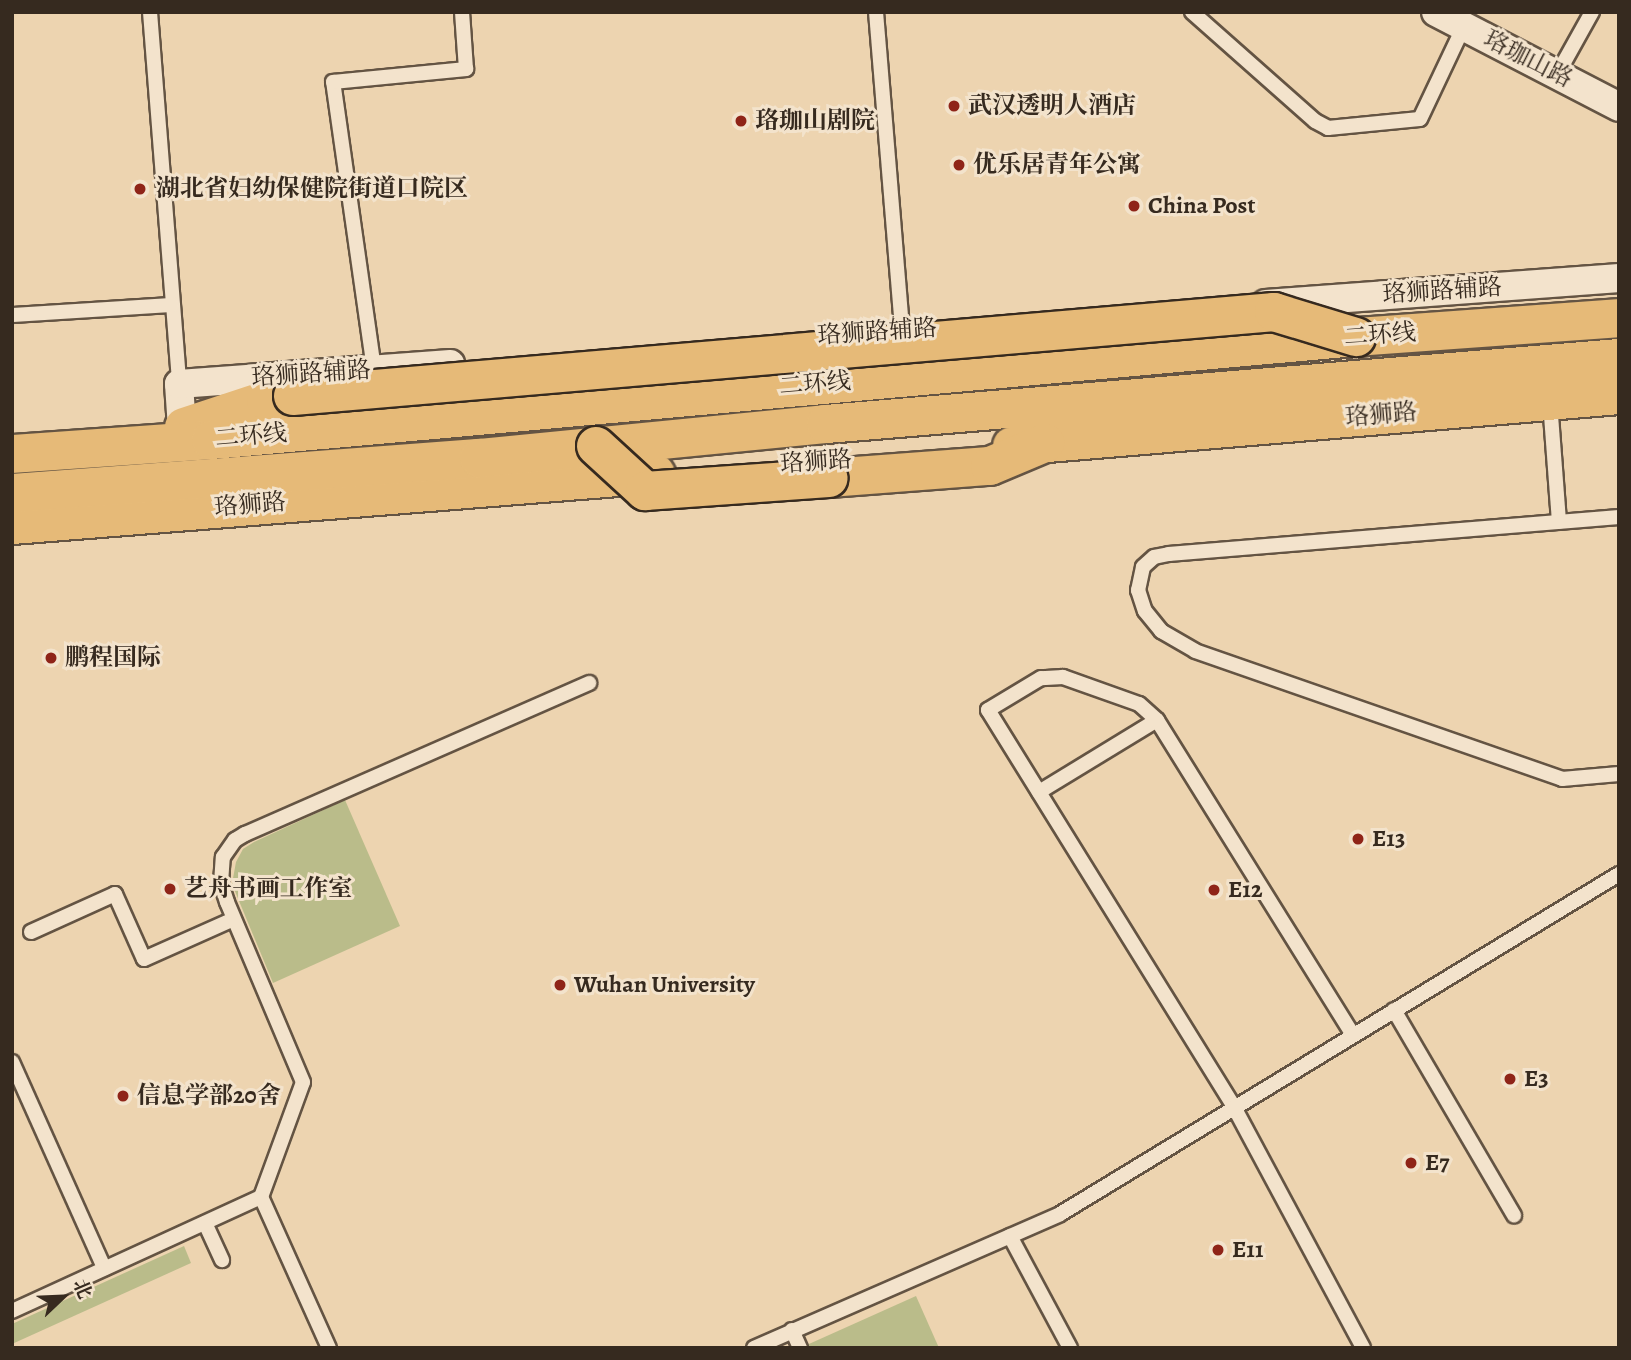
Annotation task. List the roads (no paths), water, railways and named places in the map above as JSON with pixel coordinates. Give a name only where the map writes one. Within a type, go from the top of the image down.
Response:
[{"type":"main road","points":[[12,440],[182,428],[1619,303]]},
{"type":"main road","points":[[182,428],[266,400],[293,396],[1274,312],[1356,337]]},
{"type":"main road","name":"二环线","points":[[12,454],[211,440],[1356,337],[1619,318]]},
{"type":"main road","name":"二环线","points":[[12,493],[1619,358]]},
{"type":"main road","name":"珞狮路","points":[[12,525],[1619,395]]},
{"type":"main road","points":[[596,446],[645,491],[990,466],[1045,443]]},
{"type":"street","name":"珞珈山路","points":[[1436,12],[1619,107]]},
{"type":"street","name":"珞狮路辅路","points":[[179,384],[1619,278]]},
{"type":"street","points":[[179,384],[182,428]]},
{"type":"lane","points":[[149,12],[179,384]]},
{"type":"lane","points":[[374,369],[333,82],[466,69],[462,12]]},
{"type":"lane","points":[[876,12],[902,331]]},
{"type":"lane","points":[[1192,12],[1315,121],[1328,128],[1420,119],[1464,26]]},
{"type":"lane","points":[[1558,73],[1592,12]]},
{"type":"lane","points":[[12,315],[173,305]]},
{"type":"lane","points":[[1550,401],[1559,522]]},
{"type":"lane","points":[[1619,517],[1169,554],[1154,557],[1143,567],[1138,590],[1145,611],[1161,631],[1195,651],[1562,779],[1619,775]]},
{"type":"lane","points":[[1353,1035],[1157,720],[1139,704],[1063,677],[1041,678],[988,710],[1234,1107],[1363,1348]]},
{"type":"lane","points":[[329,1348],[261,1198],[303,1082],[221,883],[223,857],[235,840],[589,683]]},
{"type":"lane","points":[[1039,792],[1157,720]]},
{"type":"lane","points":[[754,1348],[1060,1214],[1619,874]]},
{"type":"lane","points":[[32,932],[115,894],[144,959],[234,919]]},
{"type":"lane","points":[[1394,1010],[1514,1215]]},
{"type":"lane","points":[[12,1062],[104,1268]]},
{"type":"lane","points":[[12,1311],[261,1198]]},
{"type":"lane","points":[[205,1223],[222,1260]]},
{"type":"lane","points":[[1010,1236],[1070,1348]]},
{"type":"lane","points":[[792,1330],[800,1348]]},
{"type":"place","name":"武汉透明人酒店","points":[[954,106]]},
{"type":"place","name":"珞珈山剧院","points":[[741,121]]},
{"type":"place","name":"优乐居青年公寓","points":[[959,165]]},
{"type":"place","name":"湖北省妇幼保健院街道口院区","points":[[140,189]]},
{"type":"place","name":"China Post","points":[[1134,206]]},
{"type":"place","name":"鹏程国际","points":[[51,658]]},
{"type":"place","name":"E13","points":[[1358,839]]},
{"type":"place","name":"艺舟书画工作室","points":[[170,889]]},
{"type":"place","name":"E12","points":[[1214,890]]},
{"type":"place","name":"Wuhan University","points":[[560,985]]},
{"type":"place","name":"E3","points":[[1510,1079]]},
{"type":"place","name":"信息学部20舍","points":[[123,1096]]},
{"type":"place","name":"E7","points":[[1411,1163]]},
{"type":"place","name":"E11","points":[[1218,1250]]}]
